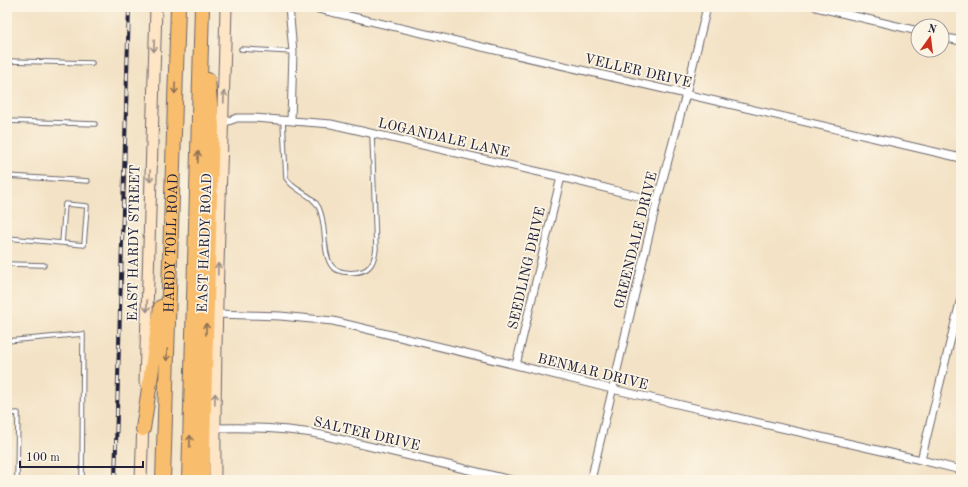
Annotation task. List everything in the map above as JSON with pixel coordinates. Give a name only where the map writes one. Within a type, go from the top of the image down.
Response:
[{"type":"highway","name":"HARDY TOLL ROAD","points":[[163,480],[178,7]]},
{"type":"highway","points":[[202,13],[212,127],[202,480]]},
{"type":"highway","name":"HARDY TOLL ROAD","points":[[189,480],[202,13]]},
{"type":"highway","points":[[143,429],[170,246]]},
{"type":"main road","name":"EAST HARDY STREET","points":[[141,480],[156,7]]},
{"type":"main road","name":"EAST HARDY ROAD","points":[[215,480],[217,314],[226,7]]},
{"type":"street","points":[[287,121],[293,52],[288,7]]},
{"type":"street","name":"VELLER DRIVE","points":[[310,7],[961,158]]},
{"type":"street","name":"GREENDALE DRIVE","points":[[591,480],[657,201],[686,94],[707,7]]},
{"type":"street","points":[[816,7],[910,29]]},
{"type":"street","points":[[950,39],[961,41]]},
{"type":"street","name":"LOGANDALE LANE","points":[[223,123],[237,118],[254,118],[331,124],[561,177],[657,201]]},
{"type":"street","name":"SEEDLING DRIVE","points":[[516,365],[561,177]]},
{"type":"street","points":[[922,460],[961,298]]},
{"type":"street","name":"BENMAR DRIVE","points":[[217,314],[280,316],[333,321],[612,389],[961,470]]},
{"type":"street","name":"SALTER DRIVE","points":[[215,428],[247,427],[299,431],[322,435],[510,480]]},
{"type":"lane","points":[[241,49],[293,52]]},
{"type":"lane","points":[[7,61],[92,63]]},
{"type":"lane","points":[[7,121],[95,124]]},
{"type":"lane","points":[[287,121],[286,178],[289,184],[314,200],[319,207],[323,218],[328,257],[331,266],[341,272],[365,271],[370,266],[374,258],[376,249],[372,134]]},
{"type":"lane","points":[[7,176],[88,181]]},
{"type":"lane","points":[[7,238],[62,243],[84,245],[87,206],[65,204],[62,243]]},
{"type":"lane","points":[[7,264],[44,265]]},
{"type":"lane","points":[[7,341],[83,334],[82,480]]},
{"type":"lane","points":[[7,414],[18,413],[16,480]]},
{"type":"railway","points":[[115,480],[129,7]]}]
